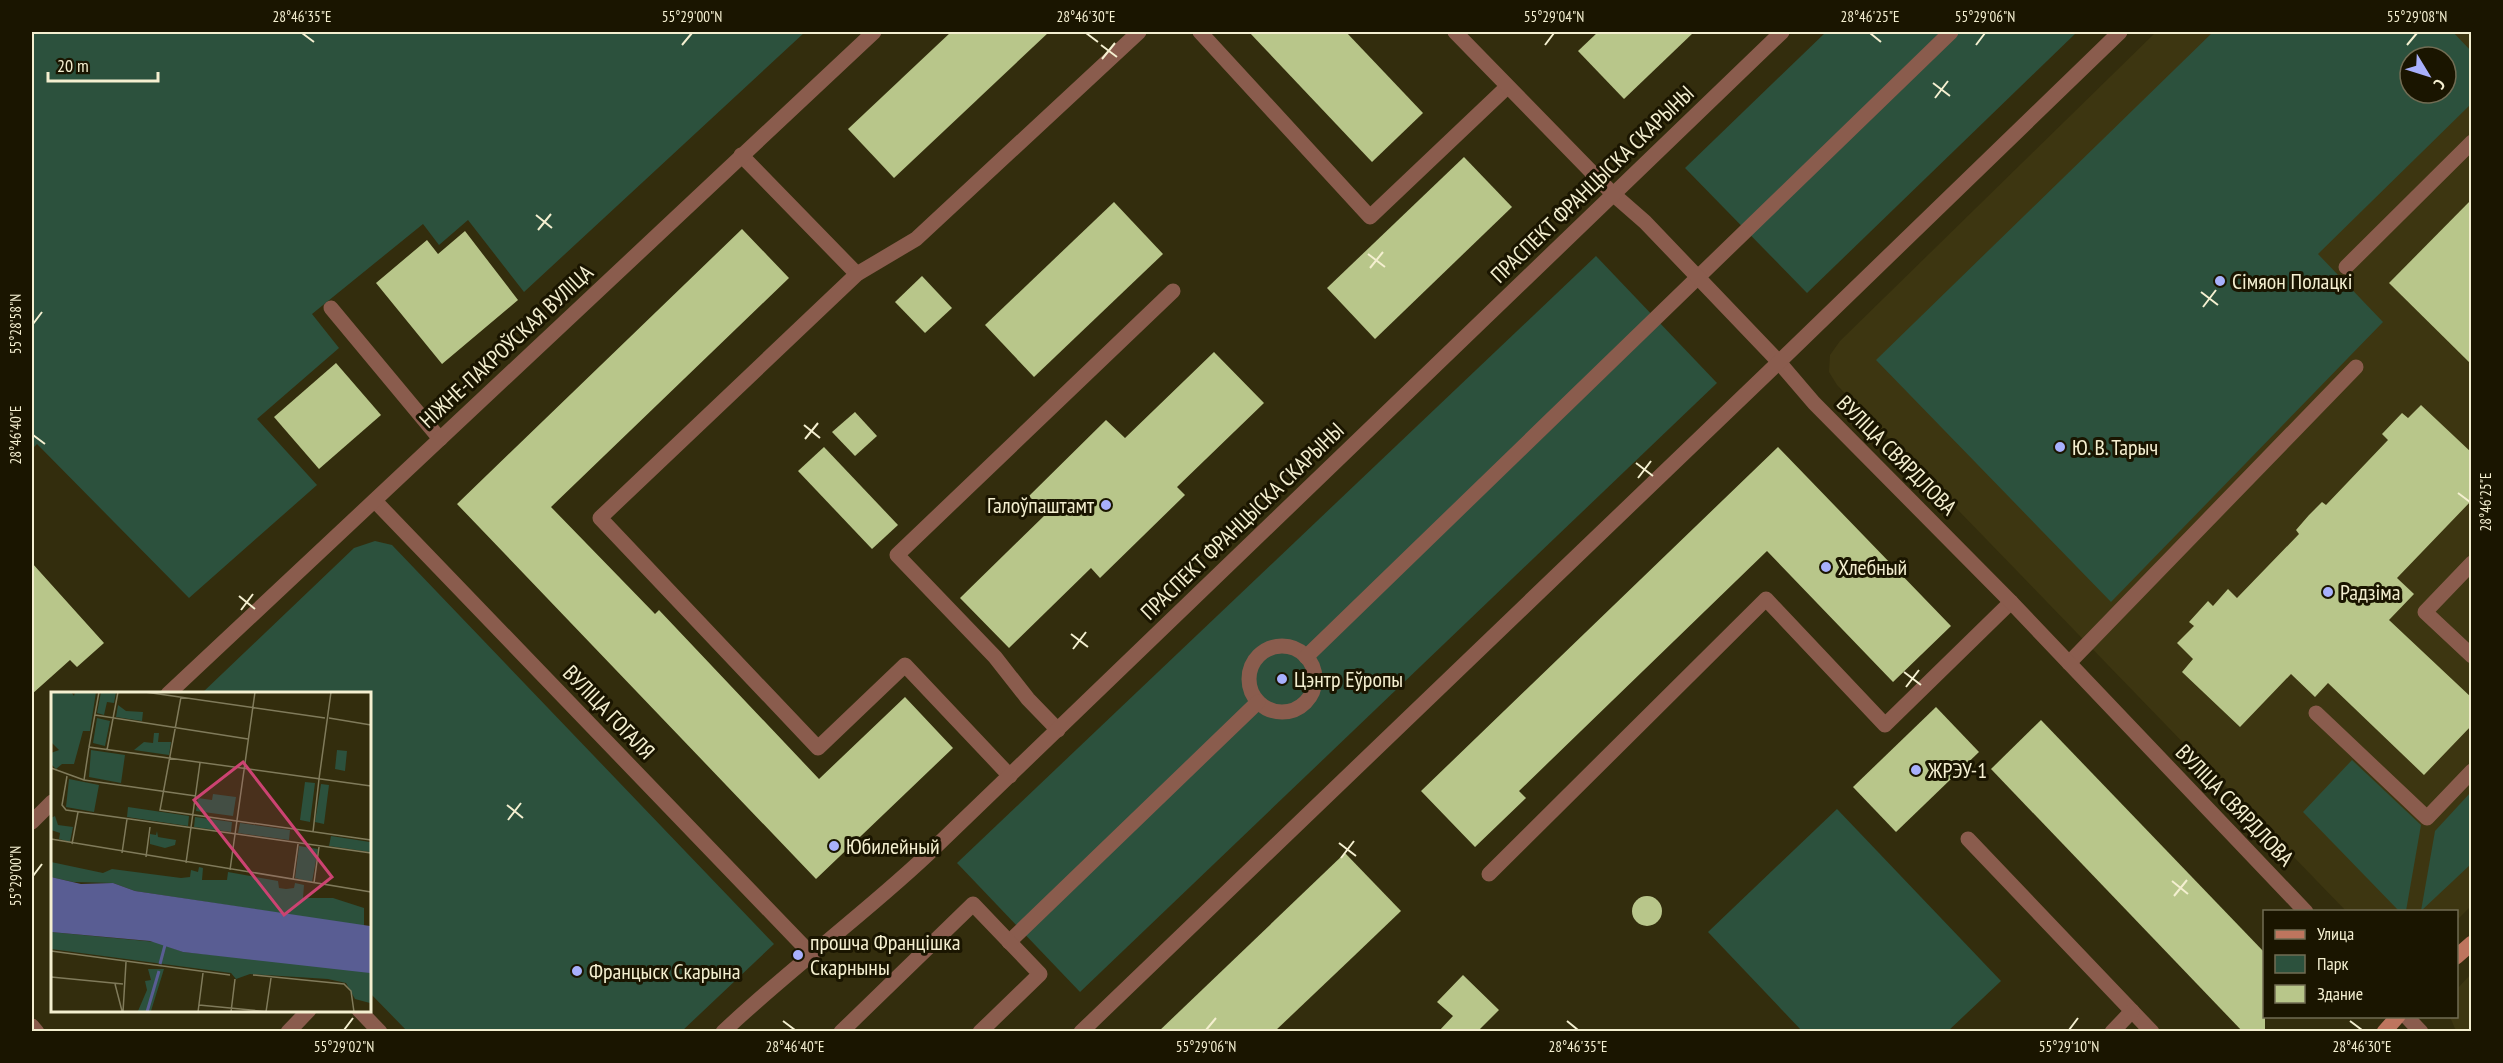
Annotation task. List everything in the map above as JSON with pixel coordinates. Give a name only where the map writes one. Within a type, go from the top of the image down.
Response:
[{"type":"main road","points":[[2458,956],[2472,943]]},
{"type":"main road","points":[[2384,1032],[2397,1018]]},
{"type":"street","name":"НІЖНЕ-ПАКРОЎСКАЯ ВУЛІЦА","points":[[170,692],[874,32]]},
{"type":"street","points":[[1010,776],[905,665],[818,748],[600,518],[857,274],[916,239],[1139,32]]},
{"type":"street","points":[[1200,32],[1370,217],[1508,87]]},
{"type":"street","name":"ВУЛІЦА СВЯРДЛОВА","points":[[1455,32],[1613,194],[1645,222],[1779,362],[1814,403],[2011,602],[2304,910]]},
{"type":"street","name":"ПРАСПЕКТ ФРАНЦЫСКА СКАРЫНЫ","points":[[723,1032],[880,899],[1782,32]]},
{"type":"street","points":[[1306,657],[1697,276],[1952,32]]},
{"type":"street","points":[[1081,1032],[2120,32]]},
{"type":"street","points":[[2346,267],[2472,142]]},
{"type":"street","points":[[741,155],[857,274]]},
{"type":"street","points":[[1058,730],[1028,699],[995,657],[897,555],[1173,291]]},
{"type":"street","points":[[331,308],[440,439]]},
{"type":"street","points":[[2069,663],[2356,367]]},
{"type":"street","name":"ВУЛІЦА ГОГАЛЯ","points":[[375,501],[812,955]]},
{"type":"street","points":[[2472,563],[2425,612],[2472,656]]},
{"type":"street","points":[[1489,874],[1766,599],[1885,725],[2011,602]]},
{"type":"street","points":[[1278,647],[1298,650],[1306,657],[1315,675],[1314,685],[1305,703],[1297,709],[1276,712],[1258,702],[1249,684],[1250,674],[1260,656],[1278,647]]},
{"type":"street","points":[[1009,942],[1258,702]]},
{"type":"street","points":[[2316,713],[2427,818],[2472,771]]},
{"type":"street","points":[[32,822],[51,803]]},
{"type":"street","points":[[1968,839],[2152,1032]]},
{"type":"street","points":[[841,1032],[974,904],[1040,974],[980,1032]]},
{"type":"street","points":[[2112,1032],[2132,1011]]},
{"type":"street","points":[[288,1032],[308,1012]]},
{"type":"street","points":[[360,1012],[380,1032]]},
{"type":"street","points":[[2407,1018],[2421,1032]]},
{"type":"street","points":[[32,1026],[37,1032]]},
{"type":"shaded area","points":[[2156,32],[2471,32],[2471,906],[2458,919],[2458,910],[2345,910],[1837,385],[1829,372],[1830,355],[1840,341]]},
{"type":"shaded area","points":[[2471,974],[2471,1031],[2456,1031],[2450,1018],[2458,1018],[2458,988]]},
{"type":"green space","points":[[32,32],[805,32],[524,292],[468,220],[439,245],[423,224],[312,314],[339,348],[257,419],[317,485],[189,598],[37,444],[32,449]]},
{"type":"green space","points":[[1826,32],[2077,32],[1807,293],[1685,168]]},
{"type":"green space","points":[[2213,32],[2453,32],[2471,51],[2471,104],[2318,254],[2383,322],[2111,602],[1876,360]]},
{"type":"green space","points":[[1596,256],[1717,383],[1080,992],[957,863]]},
{"type":"green space","points":[[375,541],[392,545],[774,944],[682,1031],[407,1031],[370,993],[370,692],[203,692],[354,548]]},
{"type":"green space","points":[[2352,760],[2421,825],[2406,910],[2398,910],[2303,812]]},
{"type":"green space","points":[[2471,792],[2471,864],[2421,910],[2435,831]]},
{"type":"green space","points":[[1837,809],[2001,981],[1948,1031],[1802,1031],[1708,932]]},
{"type":"building","points":[[951,32],[1049,32],[894,178],[848,129]]},
{"type":"building","points":[[1249,32],[1346,32],[1423,113],[1372,162]]},
{"type":"building","points":[[1598,32],[1694,32],[1624,99],[1578,51]]},
{"type":"building","points":[[1464,157],[1512,207],[1375,339],[1327,288]]},
{"type":"building","points":[[2472,199],[2472,365],[2389,283]]},
{"type":"building","points":[[1114,202],[1163,254],[1034,377],[985,325]]},
{"type":"building","points":[[742,229],[789,278],[551,507],[655,614],[659,610],[819,779],[905,697],[953,748],[816,879],[457,504]]},
{"type":"building","points":[[465,231],[518,300],[442,364],[376,283],[427,240],[438,254]]},
{"type":"building","points":[[922,276],[952,308],[925,333],[895,302]]},
{"type":"building","name":"Галоўпаштамт","points":[[1214,352],[1264,403],[1177,487],[1185,495],[1100,578],[1091,568],[1009,648],[960,598],[1046,514],[1029,496],[1106,420],[1125,438]]},
{"type":"building","points":[[336,363],[381,415],[319,469],[274,417]]},
{"type":"building","name":"Радзіма","points":[[2421,405],[2472,453],[2472,500],[2397,578],[2414,594],[2389,620],[2472,698],[2472,725],[2424,775],[2328,683],[2315,697],[2291,674],[2240,727],[2182,672],[2193,659],[2177,643],[2194,626],[2189,622],[2208,601],[2213,606],[2228,589],[2237,598],[2299,534],[2296,530],[2309,515],[2322,502],[2326,505],[2388,440],[2382,434],[2402,413],[2408,418]]},
{"type":"building","points":[[855,412],[877,436],[855,456],[832,432]]},
{"type":"building","points":[[824,447],[898,525],[872,549],[798,471]]},
{"type":"building","points":[[1778,447],[1951,626],[1893,682],[1767,551],[1519,791],[1526,798],[1475,847],[1421,791]]},
{"type":"building","points":[[32,563],[104,643],[77,667],[70,660],[32,694]]},
{"type":"building","name":"ЖРЭУ-1","points":[[1936,707],[1979,752],[1896,832],[1853,787]]},
{"type":"building","points":[[2041,720],[2263,951],[2265,1032],[2243,1032],[1991,769]]},
{"type":"building","points":[[1345,853],[1401,911],[1354,956],[1274,1032],[1158,1032]]},
{"type":"building","points":[[1647,896],[1658,900],[1662,911],[1658,922],[1647,926],[1636,922],[1632,911],[1636,900]]},
{"type":"building","points":[[1463,975],[1499,1010],[1477,1032],[1438,1032],[1453,1016],[1437,1002]]},
{"type":"place","name":"Сімяон Полацкі","points":[[2220,281]]},
{"type":"place","name":"Ю. В. Тарыч","points":[[2060,447]]},
{"type":"place","name":"Галоўпаштамт","points":[[1106,505]]},
{"type":"place","name":"Хлебный","points":[[1826,567]]},
{"type":"place","name":"Радзіма","points":[[2328,592]]},
{"type":"place","name":"Цэнтр Еўропы","points":[[1282,679]]},
{"type":"place","name":"ЖРЭУ-1","points":[[1916,770]]},
{"type":"place","name":"Юбилейный","points":[[834,846]]},
{"type":"place","name":"прошча Францішка Скарныны","points":[[798,955]]},
{"type":"place","name":"Францыск Скарына","points":[[577,971]]}]
